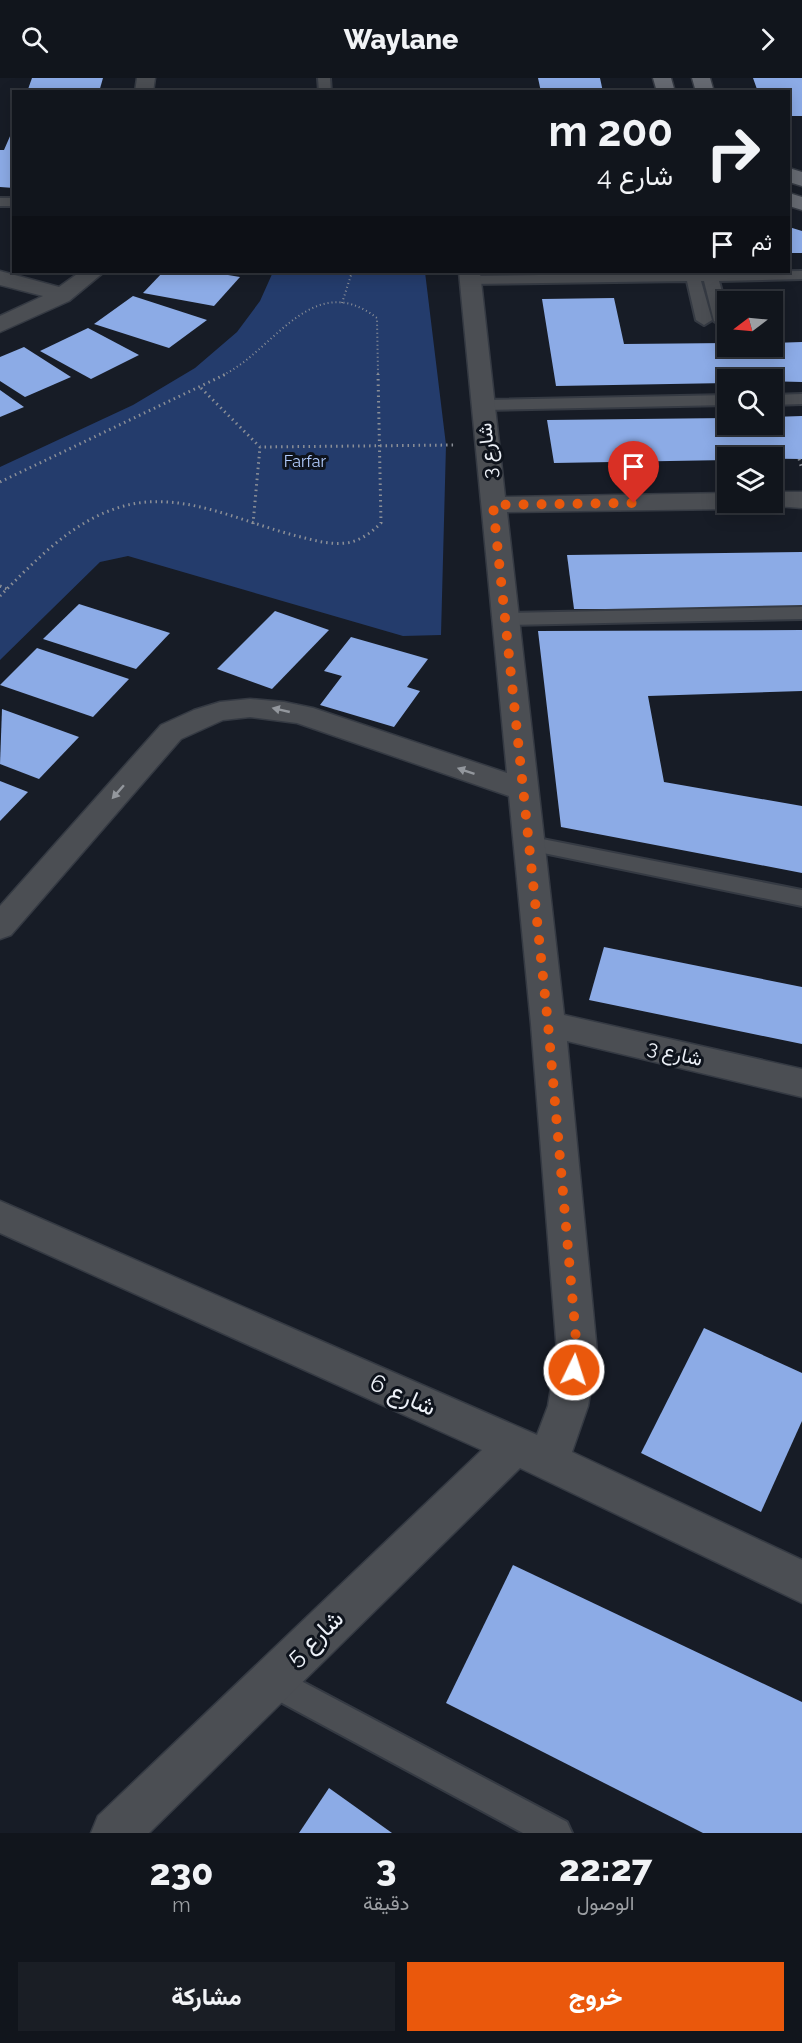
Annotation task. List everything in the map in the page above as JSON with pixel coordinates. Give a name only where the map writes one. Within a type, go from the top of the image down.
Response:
[{"type":"street","points":[[0,325],[62,296],[92,273]]},
{"type":"street","name":"شارع 3","points":[[470,276],[521,789],[548,1024],[577,1352],[568,1406],[532,1453]]},
{"type":"street","points":[[0,278],[41,288],[62,296]]},
{"type":"street","points":[[783,500],[802,500]]},
{"type":"street","points":[[493,505],[717,501]]},
{"type":"street","points":[[0,927],[171,732],[200,716],[234,708],[270,708],[303,715],[521,789]]},
{"type":"street","name":"شارع 3","points":[[548,1024],[802,1083]]},
{"type":"street","name":"شارع 6","points":[[0,1216],[532,1453],[802,1582]]},
{"type":"street","name":"شارع 5","points":[[116,1833],[271,1680],[532,1453]]},
{"type":"lane","points":[[470,276],[802,275]]},
{"type":"lane","points":[[710,276],[717,302]]},
{"type":"lane","points":[[693,277],[704,320]]},
{"type":"lane","points":[[783,400],[802,399]]},
{"type":"lane","points":[[483,405],[717,400]]},
{"type":"lane","points":[[504,619],[802,613]]},
{"type":"lane","points":[[527,843],[802,898]]},
{"type":"lane","points":[[271,1680],[556,1833]]},
{"type":"path","points":[[342,303],[352,273]]},
{"type":"path","points":[[0,482],[201,388],[236,369],[302,311],[320,304],[342,303],[364,308],[377,318],[381,523],[369,535],[349,543],[325,544],[195,507],[162,502],[127,505],[94,516],[70,532],[0,596]]},
{"type":"path","points":[[201,388],[260,447],[487,444]]},
{"type":"path","points":[[253,524],[260,447]]},
{"type":"path","points":[[799,459],[802,470]]},
{"type":"path","points":[[0,586],[7,589]]},
{"type":"green space","name":"Farfar","points":[[273,273],[425,273],[446,445],[441,635],[403,636],[128,556],[100,562],[0,660],[0,467],[133,405],[195,368],[237,332],[260,301]]},
{"type":"building","points":[[32,78],[103,78],[100,90],[28,90]]},
{"type":"building","points":[[538,78],[600,78],[603,90],[541,90]]},
{"type":"building","points":[[753,78],[802,78],[802,116],[790,116],[790,90],[757,90]]},
{"type":"building","points":[[12,132],[12,188],[0,187],[0,150],[4,150]]},
{"type":"building","points":[[790,227],[802,231],[802,253],[790,253]]},
{"type":"building","points":[[162,273],[216,273],[240,277],[214,306],[143,293]]},
{"type":"building","points":[[133,296],[207,320],[169,348],[94,324]]},
{"type":"building","points":[[614,298],[624,344],[717,343],[717,357],[783,357],[783,343],[802,342],[802,382],[783,381],[783,369],[717,369],[717,383],[556,386],[542,299]]},
{"type":"building","points":[[88,328],[139,355],[91,379],[40,351]]},
{"type":"building","points":[[24,347],[71,377],[25,397],[0,381],[0,357]]},
{"type":"building","points":[[0,390],[24,407],[0,417]]},
{"type":"building","points":[[802,416],[802,459],[783,459],[783,447],[717,447],[717,460],[554,463],[547,420],[717,418],[717,435],[783,435],[783,417]]},
{"type":"building","points":[[802,552],[802,606],[645,609],[574,609],[567,555]]},
{"type":"building","points":[[79,604],[170,633],[136,669],[43,639]]},
{"type":"building","points":[[275,611],[329,630],[272,689],[217,669]]},
{"type":"building","points":[[802,630],[802,691],[648,696],[664,782],[802,806],[802,873],[561,827],[538,631]]},
{"type":"building","points":[[351,637],[428,659],[407,687],[420,691],[394,727],[320,705],[342,676],[324,671]]},
{"type":"building","points":[[37,648],[129,679],[93,717],[0,685]]},
{"type":"building","points":[[2,709],[79,737],[39,779],[0,764]]},
{"type":"building","points":[[0,781],[28,792],[0,821]]},
{"type":"building","points":[[604,947],[802,987],[802,1044],[589,1000]]},
{"type":"building","points":[[704,1328],[802,1373],[802,1421],[761,1512],[641,1453]]},
{"type":"building","points":[[513,1565],[802,1702],[802,1833],[703,1833],[446,1703]]},
{"type":"building","points":[[329,1788],[392,1833],[299,1833]]},
{"type":"route","points":[[574,1370],[577,1352],[548,1024],[527,843],[493,505],[634,503]]}]
